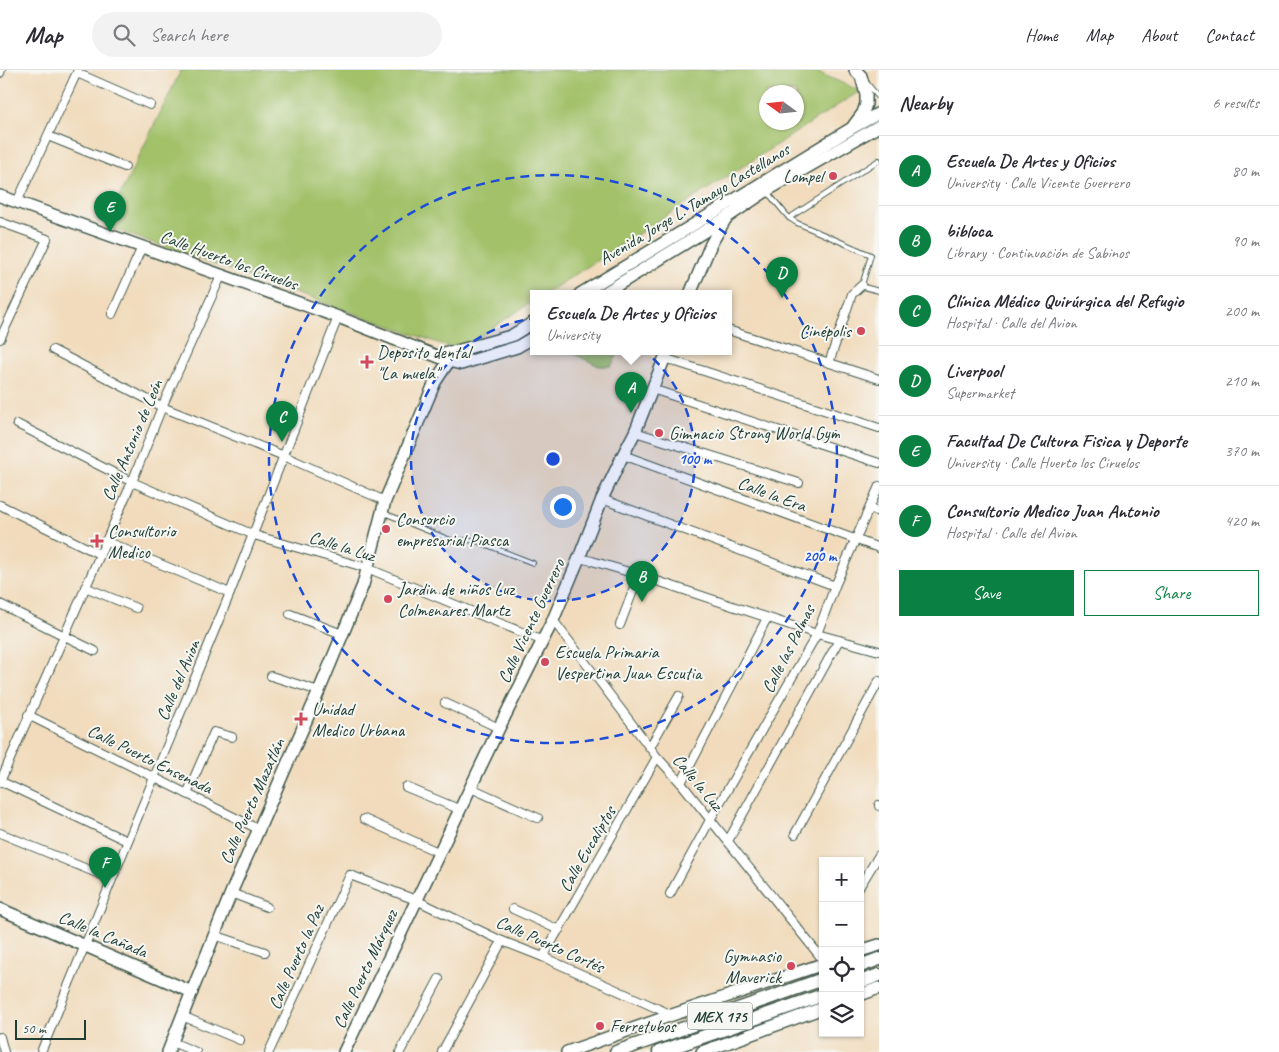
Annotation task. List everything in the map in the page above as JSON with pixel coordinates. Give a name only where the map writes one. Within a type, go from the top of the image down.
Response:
[{"type":"main road","points":[[864,965],[879,959]]},
{"type":"main road","points":[[864,981],[879,975]]},
{"type":"main road","name":"MEX 175","points":[[616,1052],[819,980]]},
{"type":"main road","name":"MEX 175","points":[[660,1052],[819,996]]},
{"type":"street","points":[[17,202],[77,72],[150,105]]},
{"type":"street","points":[[852,128],[863,113],[866,104],[866,94],[858,73]]},
{"type":"street","name":"Avenida Jorge L. Tamayo Castellanos","points":[[609,290],[726,218],[763,187],[852,128],[879,113]]},
{"type":"street","name":"Avenida Jorge L. Tamayo Castellanos","points":[[587,290],[730,202],[763,187],[879,126]]},
{"type":"street","points":[[48,136],[125,167]]},
{"type":"street","name":"Calle Huerto los Ciruelos","points":[[0,196],[338,317],[428,352],[451,356]]},
{"type":"street","points":[[692,290],[711,244],[726,218],[730,202]]},
{"type":"street","points":[[0,222],[47,238],[0,339]]},
{"type":"street","points":[[112,314],[142,247]]},
{"type":"street","name":"Calle Antonio de León","points":[[0,782],[4,763],[64,637],[132,482],[162,407],[221,276]]},
{"type":"street","points":[[602,281],[605,290]]},
{"type":"street","points":[[829,363],[852,294],[862,285]]},
{"type":"street","name":"Calle del Avion","points":[[40,1052],[254,535],[338,317]]},
{"type":"street","points":[[530,324],[511,336],[451,356],[460,364],[517,347],[530,339]]},
{"type":"street","points":[[732,331],[879,379]]},
{"type":"street","points":[[52,350],[162,407],[284,456],[383,506]]},
{"type":"street","points":[[665,355],[879,428]]},
{"type":"street","name":"Calle Vicente Guerrero","points":[[416,900],[554,620],[602,498],[622,455],[636,432],[665,355]]},
{"type":"street","name":"Calle Puerto Mazatlán","points":[[170,1047],[231,893],[363,585],[383,506],[435,382],[451,356]]},
{"type":"street","points":[[652,389],[879,463]]},
{"type":"street","name":"Calle la Luz","points":[[17,424],[132,482],[254,535],[367,568],[543,641]]},
{"type":"street","points":[[636,432],[799,483]]},
{"type":"street","name":"Calle la Era","points":[[622,455],[879,548]]},
{"type":"street","name":"Calle las Palmas","points":[[670,894],[710,820],[817,634],[835,586],[879,486]]},
{"type":"street","points":[[602,498],[835,586]]},
{"type":"street","points":[[0,505],[99,554]]},
{"type":"street","points":[[869,509],[879,512]]},
{"type":"street","points":[[105,541],[230,593]]},
{"type":"street","points":[[580,558],[639,575],[817,634],[879,651]]},
{"type":"street","points":[[620,625],[639,575]]},
{"type":"street","points":[[85,587],[136,608]]},
{"type":"street","points":[[0,604],[95,652]]},
{"type":"street","points":[[290,614],[342,634]]},
{"type":"street","points":[[681,783],[767,618]]},
{"type":"street","name":"Calle la Luz","points":[[554,620],[657,757],[681,783],[819,953]]},
{"type":"street","points":[[728,841],[839,640]]},
{"type":"street","points":[[271,676],[319,691]]},
{"type":"street","points":[[796,834],[879,681]]},
{"type":"street","points":[[650,747],[679,696]]},
{"type":"street","points":[[445,703],[500,728]]},
{"type":"street","name":"Calle Puerto Ensenada","points":[[28,715],[258,829]]},
{"type":"street","points":[[187,794],[214,732],[232,737]]},
{"type":"street","name":"Calle Eucaliptos","points":[[543,957],[657,757]]},
{"type":"street","points":[[0,782],[128,841]]},
{"type":"street","points":[[406,787],[461,810]]},
{"type":"street","points":[[471,788],[538,818]]},
{"type":"street","points":[[364,819],[440,853]]},
{"type":"street","points":[[0,833],[111,879]]},
{"type":"street","points":[[864,879],[879,855]]},
{"type":"street","name":"Calle Puerto Cortés","points":[[350,875],[416,900],[502,941],[543,957],[672,1015]]},
{"type":"street","name":"Calle Puerto la Paz","points":[[269,1052],[350,875]]},
{"type":"street","points":[[231,893],[267,907]]},
{"type":"street","name":"Calle Puerto Márquez","points":[[344,1052],[416,900]]},
{"type":"street","name":"Calle la Cañada","points":[[0,909],[192,992]]},
{"type":"street","points":[[513,909],[559,930]]},
{"type":"street","points":[[214,935],[265,952]]},
{"type":"street","points":[[442,1052],[502,941]]},
{"type":"street","points":[[864,950],[879,945]]},
{"type":"street","points":[[567,1052],[672,1015],[819,958]]},
{"type":"street","points":[[400,1052],[439,979]]},
{"type":"street","points":[[864,994],[879,988]]},
{"type":"street","points":[[702,1052],[819,1009]]},
{"type":"street","points":[[182,1016],[240,1040]]},
{"type":"street","points":[[0,1037],[4,1052]]},
{"type":"street","points":[[170,1047],[196,1052]]},
{"type":"street","points":[[715,1047],[726,1052]]},
{"type":"lane","points":[[858,73],[879,98]]},
{"type":"lane","points":[[789,218],[879,160]]},
{"type":"lane","points":[[763,187],[789,218],[871,255],[862,285],[879,292]]},
{"type":"lane","points":[[383,506],[453,541],[474,540],[533,563]]},
{"type":"green space","points":[[181,70],[813,70],[860,91],[804,127],[804,85],[759,85],[759,130],[799,130],[551,290],[530,290],[530,303],[458,350],[105,226]]},
{"type":"green space","points":[[576,355],[617,355],[611,366],[599,366]]},
{"type":"place","name":"Lompel","points":[[833,176]]},
{"type":"place","name":"Facultad De Cultura Fisica y Deporte","points":[[110,232]]},
{"type":"place","name":"Liverpool","points":[[782,298]]},
{"type":"place","name":"Cinépolis","points":[[861,331]]},
{"type":"place","name":"Deposito dental \"La muela\"","points":[[367,362]]},
{"type":"place","name":"Escuela De Artes y Oficios","points":[[631,413]]},
{"type":"place","name":"Gimnacio Strong World Gym","points":[[659,433]]},
{"type":"place","name":"Clínica Médico Quirúrgica del Refugio","points":[[282,442]]},
{"type":"place","name":"Consorcio empresarial Piasca","points":[[386,529]]},
{"type":"place","name":"Consultorio Medico","points":[[97,541]]},
{"type":"place","name":"Jardin de niños Luz Colmenares Martz","points":[[388,599]]},
{"type":"place","name":"bibloca","points":[[642,602]]},
{"type":"place","name":"Escuela Primaria Vespertina Juan Escutia","points":[[545,662]]},
{"type":"place","name":"Unidad Medico Urbana","points":[[301,719]]},
{"type":"place","name":"Consultorio Medico Juan Antonio","points":[[105,888]]},
{"type":"place","name":"Gymnasio Maverick","points":[[791,966]]},
{"type":"place","name":"Ferretubos","points":[[600,1026]]}]
